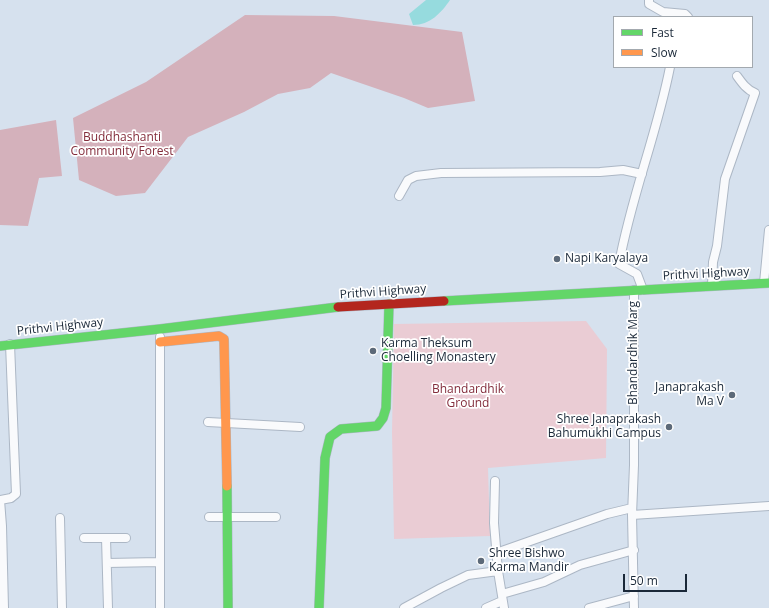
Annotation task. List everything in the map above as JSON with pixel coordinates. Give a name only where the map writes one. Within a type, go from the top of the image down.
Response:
[{"type":"main road","name":"Prithvi Highway","points":[[0,346],[160,329],[343,306],[766,283]]},
{"type":"main road","points":[[320,608],[320,566],[325,458],[330,437],[341,429],[377,426],[383,418],[386,408],[389,304]]},
{"type":"main road","points":[[160,342],[219,336],[224,339],[228,517],[228,608]]},
{"type":"street","points":[[650,0],[649,4],[663,12],[685,14],[687,16]]},
{"type":"street","points":[[639,290],[636,274],[619,264],[624,234],[642,174],[670,68]]},
{"type":"street","points":[[712,286],[713,262],[717,246],[726,179],[755,93],[751,92],[743,85],[737,76]]},
{"type":"street","points":[[399,196],[408,180],[416,176],[441,173],[600,172],[623,170],[642,174]]},
{"type":"street","points":[[766,283],[769,230]]},
{"type":"street","name":"Bhandardhik Marg","points":[[634,608],[634,550],[632,512],[639,290]]},
{"type":"street","points":[[160,329],[160,608]]},
{"type":"street","points":[[4,608],[0,500],[11,498],[16,494],[10,344]]},
{"type":"street","points":[[208,422],[300,427]]},
{"type":"street","points":[[495,481],[494,523],[498,571],[503,601]]},
{"type":"street","points":[[496,553],[607,514],[769,506]]},
{"type":"street","points":[[209,517],[276,518]]},
{"type":"street","points":[[60,518],[62,608]]},
{"type":"street","points":[[84,538],[126,538]]},
{"type":"street","points":[[106,538],[108,608]]},
{"type":"street","points":[[486,608],[580,565],[634,550]]},
{"type":"street","points":[[107,563],[160,562]]},
{"type":"street","points":[[404,608],[468,575],[498,571]]},
{"type":"street","points":[[589,608],[634,596]]},
{"type":"green space","name":"Buddhashanti Community Forest","points":[[245,15],[334,16],[462,32],[475,101],[428,108],[404,98],[331,73],[310,88],[278,94],[244,112],[188,137],[145,193],[116,196],[79,180],[73,118],[146,82]]},
{"type":"green space","points":[[56,120],[62,176],[39,178],[28,226],[0,225],[0,130]]},
{"type":"green space","name":"Bhandardhik Ground","points":[[586,321],[607,349],[606,458],[488,468],[490,536],[394,539],[392,432],[394,324]]},
{"type":"shaded area","points":[[426,0],[450,0],[430,21],[413,25],[409,14]]},
{"type":"traffic: fast","points":[[444,301],[769,283]]},
{"type":"traffic: fast","points":[[319,608],[325,458],[330,437],[341,429],[377,426],[383,418],[386,408],[389,304]]},
{"type":"traffic: fast","points":[[0,346],[160,329],[338,307]]},
{"type":"traffic: fast","points":[[227,486],[228,608]]},
{"type":"traffic: slow","points":[[160,342],[219,336],[224,339],[227,486]]},
{"type":"traffic: jam","points":[[338,307],[444,301]]},
{"type":"place","name":"Napi Karyalaya","points":[[557,259]]},
{"type":"place","name":"Karma Theksum Choelling Monastery","points":[[373,351]]},
{"type":"place","name":"Janaprakash Ma V","points":[[732,395]]},
{"type":"place","name":"Shree Janaprakash Bahumukhi Campus","points":[[669,427]]},
{"type":"place","name":"Shree Bishwo Karma Mandir","points":[[481,561]]}]
